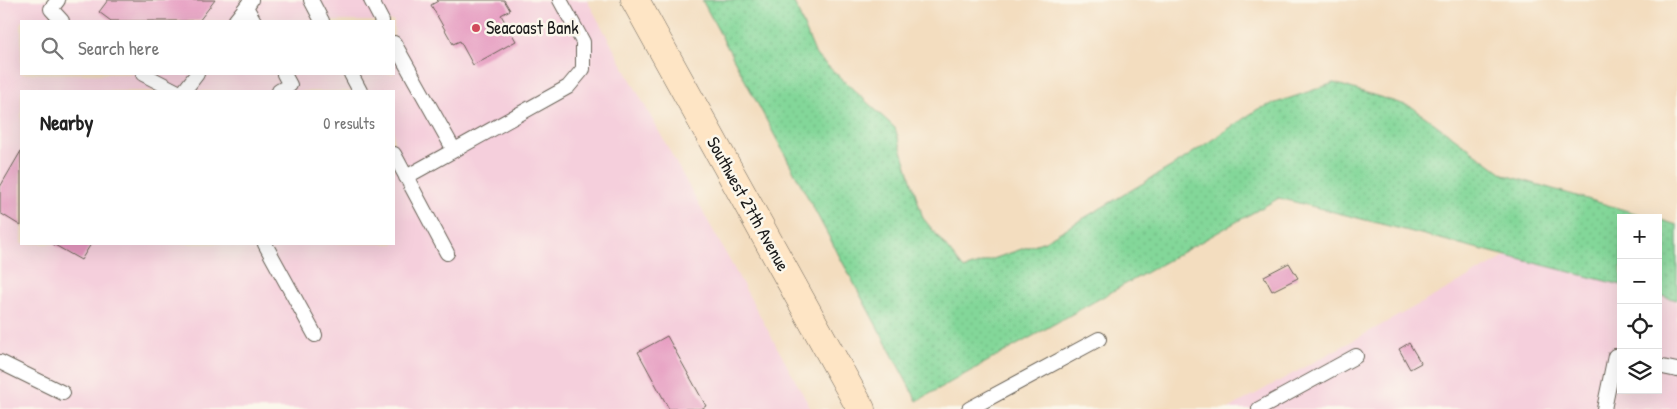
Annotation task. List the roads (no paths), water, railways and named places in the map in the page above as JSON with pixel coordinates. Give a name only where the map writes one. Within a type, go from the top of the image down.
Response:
[{"type":"main road","name":"Southwest 27th Avenue","points":[[635,0],[862,409]]},
{"type":"lane","points":[[58,0],[51,9],[61,20]]},
{"type":"lane","points":[[311,0],[321,20]]},
{"type":"lane","points":[[371,0],[381,20]]},
{"type":"lane","points":[[406,177],[568,87],[583,69],[583,42],[560,0]]},
{"type":"lane","points":[[236,20],[248,3]]},
{"type":"lane","points":[[248,3],[254,20]]},
{"type":"lane","points":[[395,45],[454,150]]},
{"type":"lane","points":[[145,75],[174,90]]},
{"type":"lane","points":[[185,90],[196,75]]},
{"type":"lane","points":[[281,90],[290,85],[285,75]]},
{"type":"lane","points":[[351,75],[359,90]]},
{"type":"lane","points":[[395,156],[447,253]]},
{"type":"lane","points":[[266,245],[315,335]]},
{"type":"lane","points":[[969,409],[1099,339]]},
{"type":"lane","points":[[1259,409],[1356,356]]},
{"type":"lane","points":[[1604,409],[1615,356],[1617,356]]},
{"type":"lane","points":[[0,362],[63,393]]},
{"type":"lane","points":[[1662,367],[1677,370]]},
{"type":"place","name":"Seacoast Bank","points":[[476,28]]}]
